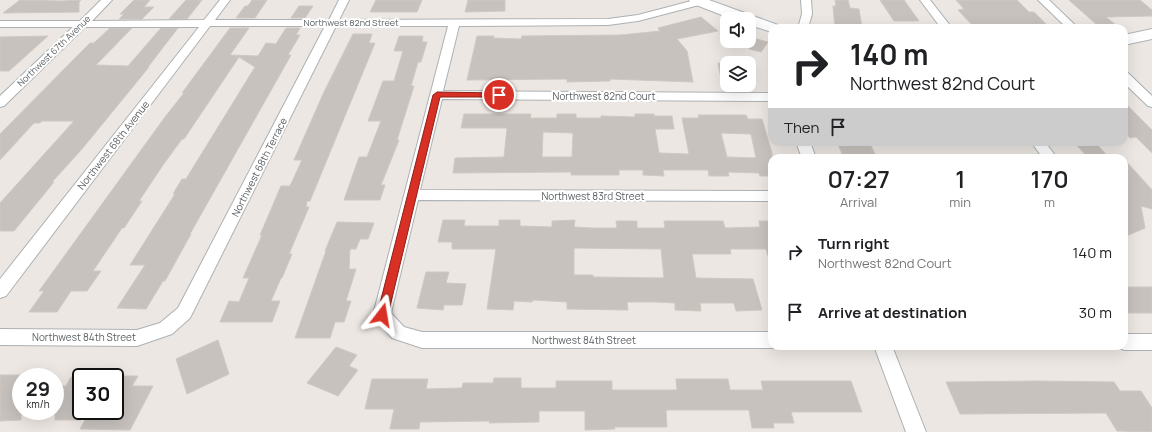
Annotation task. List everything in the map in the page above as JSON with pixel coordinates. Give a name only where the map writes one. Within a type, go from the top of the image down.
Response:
[{"type":"street","name":"Northwest 67th Avenue","points":[[0,103],[107,0]]},
{"type":"street","name":"Northwest 68th Avenue","points":[[0,291],[226,0]]},
{"type":"street","name":"Northwest 68th Terrace","points":[[166,328],[184,314],[344,0]]},
{"type":"street","points":[[805,24],[807,20],[808,5],[806,0]]},
{"type":"street","points":[[925,0],[945,24]]},
{"type":"street","points":[[1043,0],[1069,24]]},
{"type":"street","name":"Northwest 82nd Street","points":[[0,24],[608,22],[638,18],[698,1]]},
{"type":"street","points":[[698,1],[727,12]]},
{"type":"street","points":[[413,195],[454,22]]},
{"type":"street","points":[[756,22],[768,26]]},
{"type":"street","points":[[1128,39],[1152,34]]},
{"type":"street","points":[[1128,80],[1152,103]]},
{"type":"street","name":"Northwest 82nd Court","points":[[437,95],[768,97]]},
{"type":"street","name":"Northwest 84th Street","points":[[413,195],[382,315],[398,333],[422,340],[768,340]]},
{"type":"street","name":"Northwest 83rd Street","points":[[413,195],[768,196]]},
{"type":"street","name":"Northwest 84th Street","points":[[0,337],[137,338],[166,328]]},
{"type":"street","points":[[1128,342],[1152,342]]},
{"type":"street","points":[[884,350],[916,432]]},
{"type":"building","points":[[20,0],[81,0],[79,2],[79,12],[3,13]]},
{"type":"building","points":[[134,0],[150,0],[144,7],[154,7],[142,19],[119,19],[124,14],[120,14]]},
{"type":"building","points":[[186,0],[202,0],[187,19],[169,19]]},
{"type":"building","points":[[252,0],[267,0],[255,18],[236,18],[245,6],[248,6]]},
{"type":"building","points":[[376,0],[422,0],[417,12],[370,12]]},
{"type":"building","points":[[468,0],[505,0],[505,11],[465,12]]},
{"type":"building","points":[[835,0],[848,0],[850,8],[859,9],[861,24],[835,24],[833,6],[836,6]]},
{"type":"building","points":[[880,0],[904,0],[919,21],[894,21]]},
{"type":"building","points":[[956,0],[1017,0],[1029,12],[1034,12],[1046,24],[971,24],[958,10],[964,9]]},
{"type":"building","points":[[1069,0],[1140,0],[1152,10],[1152,16],[1106,17],[1115,24],[1096,24]]},
{"type":"building","points":[[299,6],[313,6],[305,18],[291,18]]},
{"type":"building","points":[[701,17],[718,31],[677,39],[687,51],[693,82],[610,79],[610,81],[567,82],[567,79],[467,80],[477,36],[521,39],[522,36],[621,35],[660,31],[658,28]]},
{"type":"building","points":[[110,28],[132,28],[96,65],[128,66],[161,28],[178,28],[149,67],[82,149],[52,182],[54,182],[14,231],[0,231],[0,203],[74,121],[42,121],[40,123],[34,123],[0,160],[0,134],[90,43],[94,43]]},
{"type":"building","points":[[230,28],[249,28],[230,55],[258,56],[266,43],[276,44],[286,28],[300,28],[296,35],[300,35],[288,55],[291,55],[165,281],[163,281],[146,309],[117,308],[145,265],[130,265],[175,194],[173,194],[182,179],[186,179],[255,67],[239,57],[184,139],[182,139],[163,165],[139,201],[142,201],[93,271],[101,271],[87,291],[71,291],[57,312],[29,312],[44,291],[39,291]]},
{"type":"building","points":[[353,34],[372,34],[369,43],[375,43],[310,201],[307,201],[306,207],[309,207],[289,254],[292,254],[271,301],[280,301],[272,322],[220,322],[229,301],[239,302],[249,278],[243,278],[262,235],[260,235],[281,186],[290,186],[302,160],[294,160],[324,92]]},
{"type":"building","points":[[48,36],[9,71],[0,71],[0,37]]},
{"type":"building","points":[[399,36],[423,36],[422,42],[427,42],[421,62],[418,62],[411,86],[414,86],[397,140],[399,140],[381,185],[385,185],[380,200],[344,200],[359,157],[367,157],[381,121],[368,121],[383,81],[394,81],[403,51],[394,51]]},
{"type":"building","points":[[756,39],[768,42],[761,52],[749,49],[756,48]]},
{"type":"building","points":[[1128,106],[1152,130],[1152,153],[1136,137],[1130,138],[1128,136]]},
{"type":"building","points":[[464,114],[531,114],[530,118],[557,118],[557,114],[576,114],[576,118],[601,118],[601,116],[635,117],[635,114],[672,116],[674,129],[655,129],[659,153],[689,154],[682,118],[699,118],[698,115],[746,115],[748,119],[762,119],[768,139],[768,146],[770,146],[772,154],[768,154],[768,176],[760,176],[759,173],[728,172],[729,176],[709,176],[708,170],[663,170],[664,176],[643,175],[643,170],[619,170],[619,175],[571,175],[571,172],[453,173],[455,158],[504,157],[507,128],[461,128]],"holes":[[[543,132],[573,133],[572,157],[542,157]],[[721,133],[751,134],[756,158],[727,157]]]},
{"type":"building","points":[[839,146],[871,146],[875,154],[842,154]]},
{"type":"building","points":[[1078,146],[1098,146],[1106,154],[1084,154]]},
{"type":"building","points":[[1128,163],[1152,190],[1152,209],[1141,206],[1145,228],[1128,235]]},
{"type":"building","points":[[443,220],[465,220],[464,226],[499,226],[499,220],[520,220],[520,226],[552,227],[552,221],[575,220],[574,227],[592,228],[617,228],[616,221],[637,221],[637,228],[665,228],[664,221],[723,221],[725,228],[760,227],[759,221],[768,221],[768,256],[766,249],[730,249],[731,254],[692,254],[696,278],[753,279],[762,310],[736,311],[734,303],[700,303],[701,311],[675,310],[675,303],[656,302],[627,302],[628,310],[567,309],[567,302],[533,300],[532,302],[514,301],[513,310],[487,309],[496,249],[452,249],[452,242],[438,242]],"holes":[[[574,248],[661,249],[664,278],[593,277],[593,275],[574,275]]]},
{"type":"building","points":[[337,222],[374,223],[368,239],[360,239],[356,249],[350,249],[349,269],[356,269],[346,301],[351,301],[344,322],[335,322],[330,338],[295,338],[325,251]]},
{"type":"building","points":[[426,272],[449,272],[446,283],[466,284],[462,305],[444,305],[443,310],[417,308]]},
{"type":"building","points":[[1128,287],[1152,287],[1152,313],[1128,313]]},
{"type":"building","points":[[218,340],[229,374],[187,394],[176,359]]},
{"type":"building","points":[[336,347],[357,355],[349,366],[358,370],[338,396],[307,383]]},
{"type":"building","points":[[0,375],[12,375],[12,420],[21,420],[0,421]]},
{"type":"building","points":[[124,376],[138,376],[132,386],[153,386],[130,430],[80,429],[85,420],[124,420]]},
{"type":"building","points":[[72,377],[72,420],[64,420],[64,386],[66,386]]},
{"type":"building","points":[[494,378],[521,378],[521,388],[556,388],[556,381],[612,381],[612,390],[677,390],[676,379],[728,379],[730,390],[763,390],[761,381],[851,381],[862,412],[791,412],[794,423],[773,423],[774,428],[752,428],[749,410],[666,410],[667,427],[614,427],[615,429],[585,430],[585,411],[539,411],[539,422],[420,422],[419,429],[390,429],[394,409],[365,409],[372,379],[428,379],[426,389],[462,388],[463,383],[493,383]]},
{"type":"building","points":[[946,382],[1114,382],[1120,391],[1141,391],[1152,408],[1152,432],[1117,431],[1106,413],[960,414]]},
{"type":"route","points":[[382,315],[437,95],[499,95]]}]
